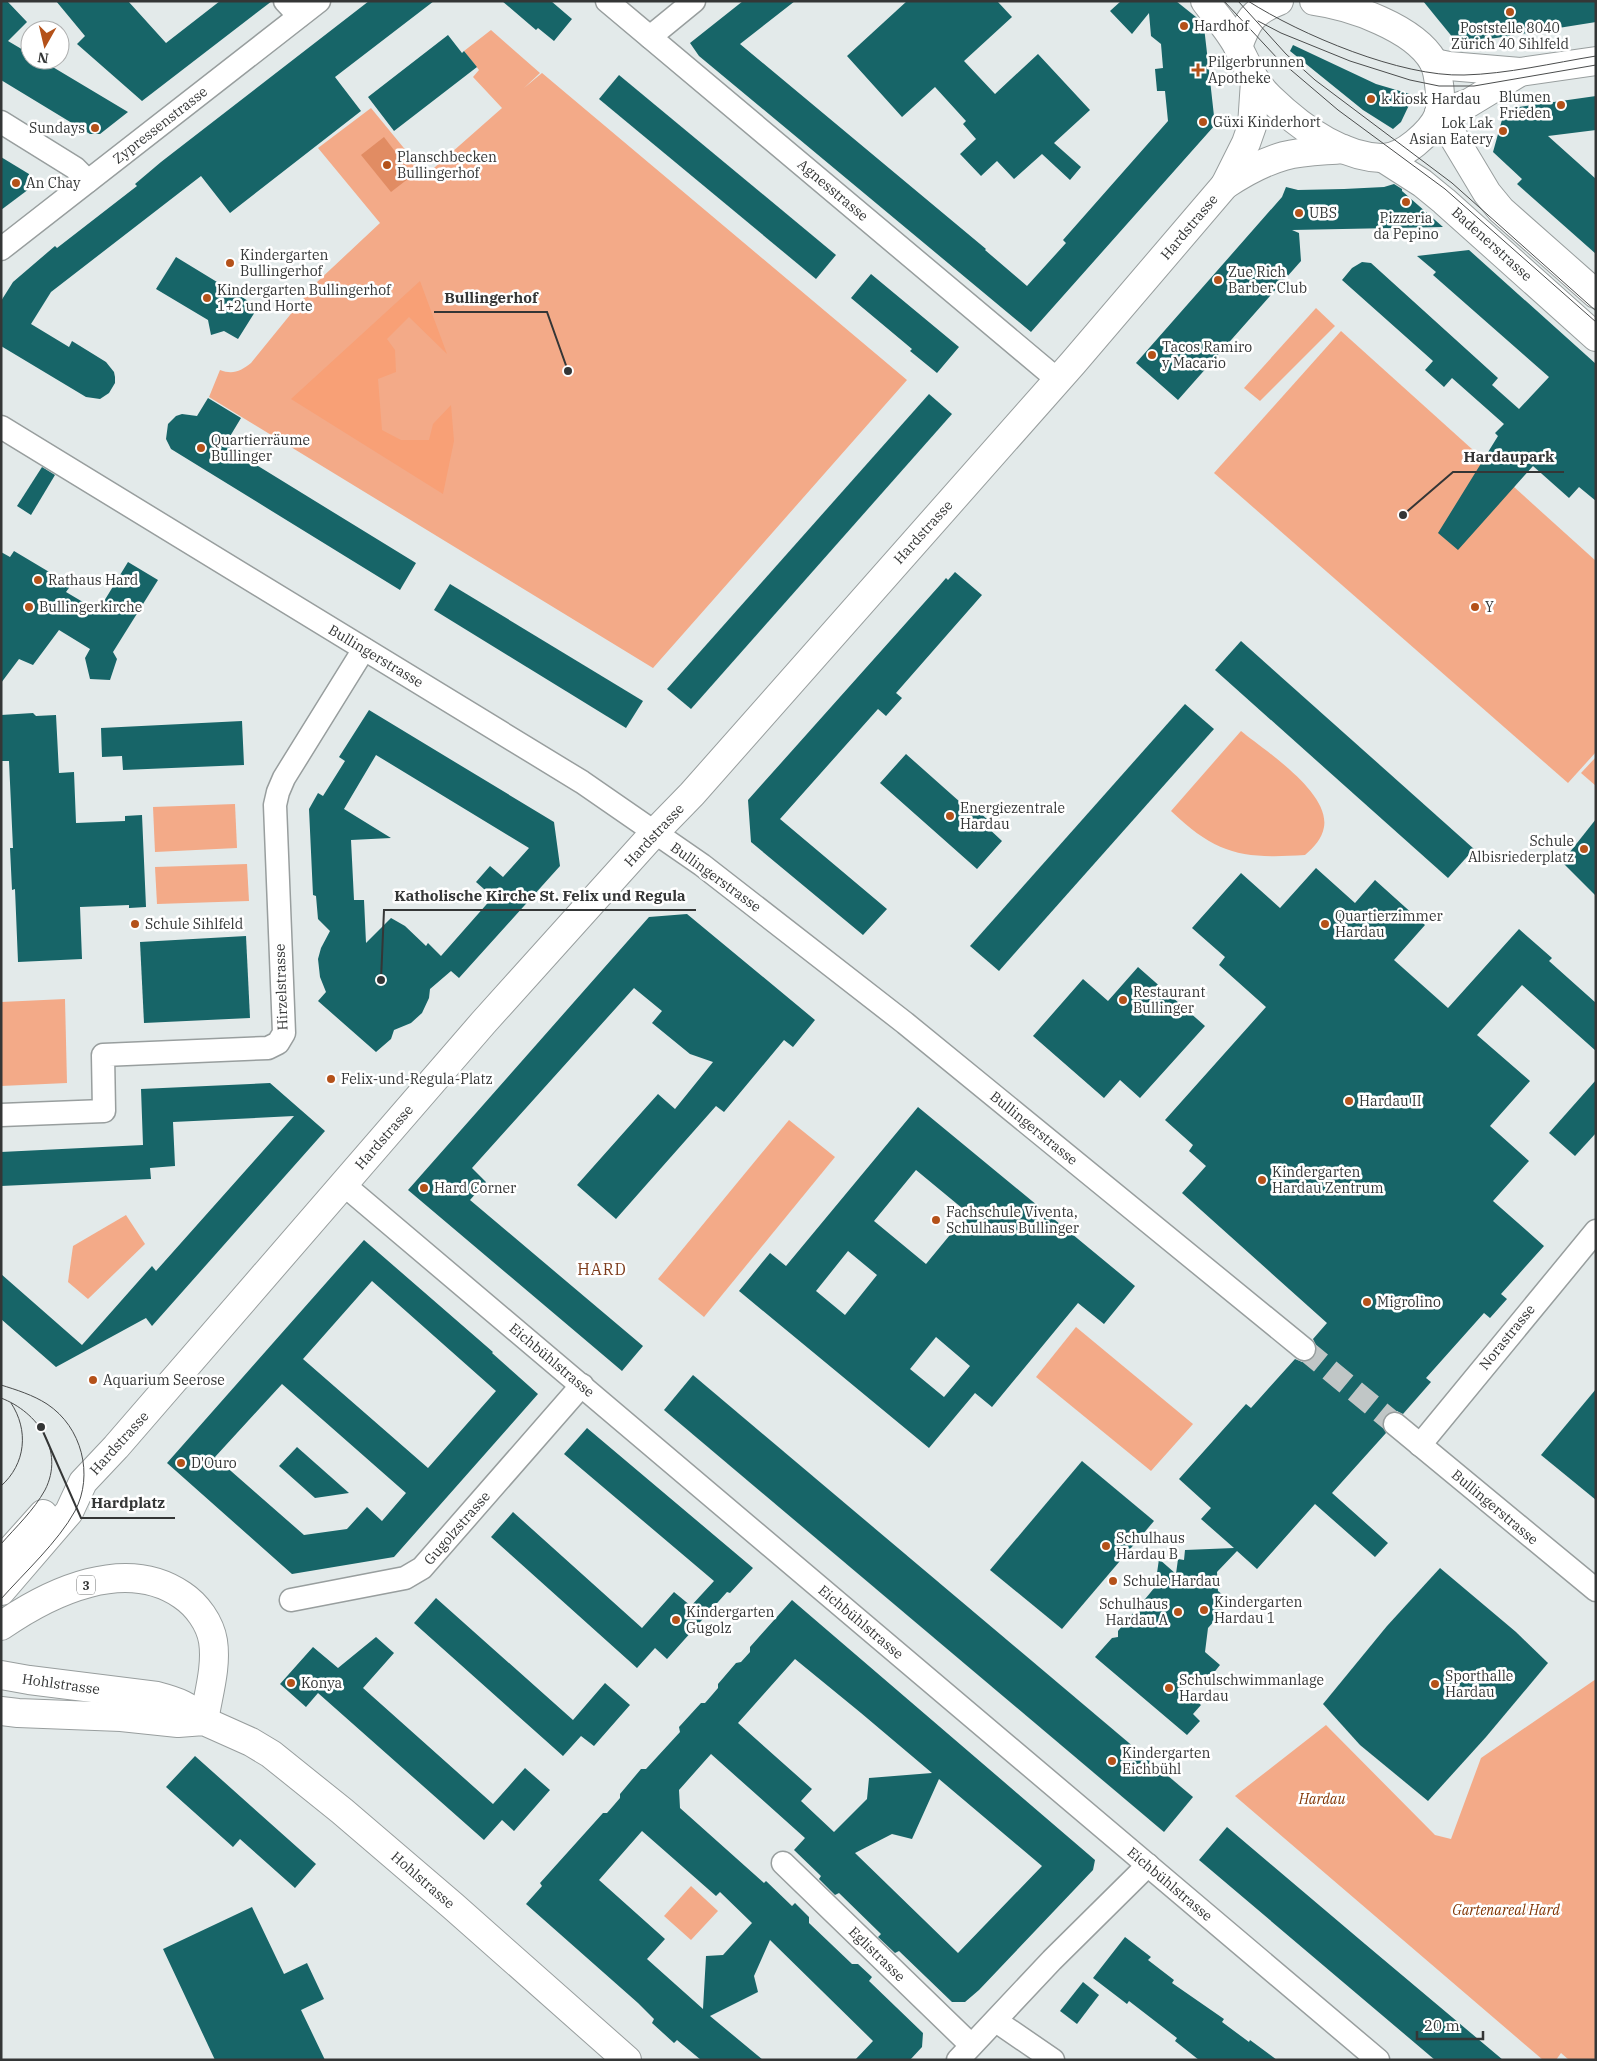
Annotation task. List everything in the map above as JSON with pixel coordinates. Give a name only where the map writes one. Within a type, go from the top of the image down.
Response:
[{"type":"main road","points":[[1205,1],[1238,47],[1255,81],[1268,97],[1313,133],[1342,149],[1382,158],[1402,153],[1422,137],[1439,113],[1469,103],[1520,72]]},
{"type":"main road","points":[[1238,47],[1246,26],[1256,13],[1279,1]]},
{"type":"main road","points":[[1314,1],[1349,10],[1396,30],[1416,42],[1434,62],[1438,80],[1439,113],[1482,185],[1501,210],[1596,294]]},
{"type":"main road","points":[[1434,62],[1449,66],[1520,72],[1596,61]]},
{"type":"main road","name":"Hardstrasse","points":[[70,1497],[116,1447],[483,1023],[655,832],[692,794],[1058,380],[1225,185],[1246,143],[1252,126],[1255,81]]},
{"type":"main road","name":"Hardstrasse","points":[[1225,185],[1243,173],[1285,156],[1342,149]]},
{"type":"main road","name":"Badenerstrasse","points":[[1382,158],[1422,183],[1444,201],[1596,337]]},
{"type":"main road","points":[[1,1561],[70,1497]]},
{"type":"main road","points":[[1,1592],[70,1497]]},
{"type":"main road","name":"3","points":[[1,1626],[52,1597],[99,1581],[126,1578],[146,1580],[167,1586],[188,1600],[203,1617],[213,1639],[213,1662],[204,1721]]},
{"type":"main road","name":"Hohlstrasse","points":[[1,1675],[174,1700],[187,1706],[204,1721],[232,1732],[271,1754],[342,1811],[453,1906],[627,2060]]},
{"type":"main road","name":"Hohlstrasse","points":[[1,1711],[121,1717],[178,1723],[204,1721]]},
{"type":"street","name":"Zypressenstrasse","points":[[1,249],[88,181],[292,9],[319,1]]},
{"type":"street","name":"Agnesstrasse","points":[[607,1],[1058,380]]},
{"type":"street","points":[[650,37],[694,1]]},
{"type":"street","points":[[1,122],[75,168],[88,181]]},
{"type":"street","name":"Bullingerstrasse","points":[[1,428],[582,782],[716,875],[905,1023],[1304,1349]]},
{"type":"street","name":"Hirzelstrasse","points":[[1,1115],[104,1111],[103,1056],[268,1048],[278,1043],[284,1033],[274,820],[276,799],[284,778],[364,649]]},
{"type":"street","name":"Eichbühlstrasse","points":[[343,1184],[1378,2060]]},
{"type":"street","name":"Norastrasse","points":[[1420,1445],[1596,1231]]},
{"type":"street","name":"Gugolzstrasse","points":[[291,1600],[405,1578],[422,1568],[582,1385]]},
{"type":"street","name":"Bullingerstrasse","points":[[1394,1424],[1596,1590]]},
{"type":"street","name":"Eglistrasse","points":[[783,1863],[965,2053],[1052,1960],[1148,1865]]},
{"type":"street","points":[[996,2022],[1053,2060]]},
{"type":"green space","points":[[491,30],[540,73],[524,88],[542,73],[907,380],[653,668],[209,397],[220,370],[237,371],[251,363],[316,283],[380,223],[318,148],[371,108],[426,175],[502,108],[473,77],[479,70],[464,51]]},
{"type":"green space","points":[[1316,308],[1335,326],[1260,401],[1244,388]]},
{"type":"green space","points":[[1341,331],[1596,561],[1596,752],[1568,783],[1214,473]]},
{"type":"green space","points":[[1241,731],[1279,760],[1306,786],[1317,800],[1323,814],[1324,827],[1317,842],[1305,855],[1264,856],[1232,851],[1203,837],[1187,826],[1171,811]]},
{"type":"green space","points":[[1596,757],[1596,786],[1581,773]]},
{"type":"green space","points":[[235,804],[237,848],[155,852],[153,807]]},
{"type":"green space","points":[[247,864],[249,901],[157,904],[155,867]]},
{"type":"green space","points":[[65,999],[67,1083],[1,1086],[1,1002]]},
{"type":"green space","points":[[789,1120],[835,1157],[704,1317],[658,1279]]},
{"type":"green space","points":[[126,1215],[145,1244],[88,1299],[68,1282],[73,1246]]},
{"type":"green space","points":[[1076,1327],[1193,1424],[1151,1471],[1036,1377]]},
{"type":"green space","name":"Gartenareal Hard","points":[[1596,1679],[1596,2060],[1569,2060],[1561,2053],[1556,2060],[1543,2060],[1235,1796],[1326,1725],[1435,1835],[1451,1839],[1481,1758]]},
{"type":"green space","points":[[691,1886],[718,1911],[691,1940],[664,1916]]},
{"type":"shaded area","name":"Planschbecken Bullingerhof","points":[[384,137],[413,175],[391,192],[361,155]]},
{"type":"shaded area","points":[[420,281],[447,354],[409,317],[387,339],[395,350],[396,372],[378,379],[382,430],[401,440],[429,440],[433,424],[451,405],[454,441],[443,494],[291,399]]},
{"type":"building","points":[[1,1],[7,1],[25,20],[20,20],[20,29],[8,41],[20,48],[20,70],[58,70],[128,112],[100,134],[90,134],[1,80]]},
{"type":"building","points":[[56,1],[128,1],[166,43],[220,1],[272,1],[142,101],[77,44],[85,36]]},
{"type":"building","points":[[369,1],[434,1],[335,77],[361,111],[230,213],[201,176],[51,292],[31,324],[69,347],[72,341],[106,362],[114,372],[115,377],[115,383],[109,393],[100,399],[86,397],[1,346],[1,301],[13,282],[55,246],[57,248],[137,186],[135,184],[161,162]]},
{"type":"building","points":[[502,1],[551,1],[572,19],[554,41],[538,28],[536,30]]},
{"type":"building","points":[[743,1],[795,1],[740,44],[986,249],[1027,286],[1066,243],[1063,240],[1168,121],[1165,91],[1157,91],[1155,69],[1163,68],[1161,44],[1151,36],[1149,13],[1132,34],[1110,11],[1121,1],[1176,1],[1201,21],[1204,27],[1215,125],[1031,332],[699,56],[690,43]]},
{"type":"building","points":[[907,1],[997,1],[1012,17],[964,61],[995,94],[1038,54],[1090,110],[1054,143],[1081,167],[1070,180],[1042,154],[1014,179],[997,161],[981,176],[960,154],[976,139],[963,124],[966,121],[935,87],[902,117],[847,56]]},
{"type":"building","points":[[1423,1],[1596,1],[1596,22],[1458,44]]},
{"type":"building","points":[[448,35],[462,53],[464,51],[477,67],[394,131],[368,97]]},
{"type":"building","points":[[1293,45],[1376,84],[1410,94],[1410,103],[1401,122],[1393,129],[1363,110],[1290,51]]},
{"type":"building","points":[[619,75],[836,255],[816,279],[599,99]]},
{"type":"building","points":[[1596,96],[1596,130],[1548,136],[1596,179],[1596,254],[1517,184],[1522,179],[1493,152],[1505,109]]},
{"type":"building","points":[[1,157],[29,174],[29,189],[1,210]]},
{"type":"building","points":[[1394,184],[1402,189],[1443,227],[1292,230],[1299,233],[1301,261],[1178,400],[1136,363],[1282,197],[1286,187],[1298,190],[1344,189],[1384,187]]},
{"type":"building","points":[[1469,250],[1596,364],[1596,501],[1579,487],[1569,498],[1533,466],[1458,550],[1438,533],[1498,436],[1495,433],[1504,424],[1452,378],[1444,387],[1425,370],[1433,361],[1342,280],[1352,268],[1362,262],[1371,263],[1498,378],[1492,385],[1519,409],[1549,377],[1433,275],[1436,272],[1417,256]]},
{"type":"building","name":"Kindergarten Bullingerhof 1+2 und Horte","points":[[176,257],[258,307],[238,339],[224,331],[211,335],[208,320],[156,289]]},
{"type":"building","points":[[871,274],[959,347],[937,373],[910,351],[912,349],[851,298]]},
{"type":"building","points":[[929,394],[952,414],[691,709],[667,689]]},
{"type":"building","points":[[208,398],[241,418],[226,443],[255,460],[253,463],[416,563],[400,590],[171,449],[166,439],[168,424],[176,416],[182,414],[197,416]]},
{"type":"building","points":[[42,467],[55,475],[31,515],[17,506]]},
{"type":"building","points":[[14,551],[71,585],[66,592],[98,611],[128,562],[158,580],[113,652],[117,659],[110,680],[90,679],[85,658],[90,649],[59,630],[33,665],[19,659],[1,683],[1,552],[10,557]]},
{"type":"building","points":[[955,572],[982,595],[896,693],[902,698],[886,716],[878,709],[780,819],[887,909],[863,935],[751,842],[748,800],[946,578],[948,580]]},
{"type":"building","points":[[450,584],[643,701],[626,728],[434,610]]},
{"type":"building","points":[[1241,641],[1474,849],[1448,878],[1215,670]]},
{"type":"building","points":[[1185,704],[1214,729],[999,971],[970,946]]},
{"type":"building","points":[[369,710],[554,822],[560,866],[459,978],[451,971],[430,989],[429,998],[422,1013],[411,1023],[394,1030],[391,1039],[376,1052],[318,1001],[326,992],[320,977],[318,959],[321,948],[330,931],[318,919],[316,896],[313,895],[309,809],[318,793],[323,796],[345,761],[339,757]],"holes":[[[376,755],[529,848],[503,877],[490,866],[476,882],[493,897],[441,956],[428,943],[426,946],[405,926],[391,918],[366,943],[364,900],[354,900],[351,840],[391,838],[344,809]]]},
{"type":"building","points":[[33,713],[36,716],[56,715],[59,773],[74,772],[76,823],[125,821],[125,816],[142,815],[146,907],[129,908],[129,905],[80,907],[82,959],[18,962],[15,889],[12,890],[10,848],[13,848],[9,761],[1,761],[1,715]]},
{"type":"building","points":[[242,721],[244,765],[123,770],[122,756],[102,757],[101,728]]},
{"type":"building","name":"Energiezentrale Hardau","points":[[906,754],[969,810],[973,806],[990,822],[986,826],[1002,841],[977,869],[880,783]]},
{"type":"building","name":"Schule Albisriederplatz","points":[[1596,819],[1596,896],[1562,862]]},
{"type":"building","points":[[1316,868],[1355,903],[1375,880],[1425,925],[1394,960],[1448,1008],[1519,929],[1552,958],[1549,961],[1596,1003],[1596,1051],[1522,985],[1477,1035],[1530,1081],[1490,1126],[1529,1161],[1493,1201],[1544,1246],[1501,1294],[1507,1299],[1490,1318],[1484,1313],[1426,1378],[1431,1382],[1403,1414],[1397,1411],[1385,1415],[1382,1422],[1386,1433],[1332,1493],[1388,1543],[1375,1557],[1315,1504],[1257,1569],[1237,1551],[1217,1572],[1218,1591],[1223,1595],[1223,1611],[1208,1628],[1205,1652],[1220,1665],[1212,1675],[1208,1674],[1208,1683],[1176,1682],[1201,1705],[1193,1714],[1200,1721],[1187,1735],[1095,1657],[1112,1638],[1118,1637],[1118,1631],[1134,1612],[1139,1613],[1141,1604],[1155,1587],[1159,1559],[1176,1574],[1178,1559],[1184,1560],[1185,1550],[1234,1548],[1201,1519],[1211,1508],[1179,1479],[1246,1404],[1251,1408],[1295,1359],[1302,1362],[1314,1358],[1317,1351],[1313,1339],[1327,1323],[1182,1193],[1206,1166],[1189,1151],[1193,1145],[1165,1120],[1266,1007],[1219,965],[1225,957],[1192,928],[1241,873],[1280,908]]},
{"type":"building","points":[[687,914],[815,1020],[793,1047],[784,1040],[724,1112],[716,1106],[616,1219],[577,1185],[658,1094],[675,1109],[713,1062],[690,1054],[652,1023],[662,1011],[634,988],[472,1168],[486,1182],[470,1200],[643,1346],[622,1371],[408,1190],[649,917]]},
{"type":"building","points":[[246,936],[250,1018],[144,1023],[140,942]]},
{"type":"building","points":[[1138,967],[1205,1026],[1140,1098],[1120,1080],[1104,1098],[1033,1036],[1083,979],[1108,1001]]},
{"type":"building","points":[[1596,1080],[1596,1133],[1575,1156],[1549,1133]]},
{"type":"building","points":[[270,1083],[325,1131],[152,1326],[146,1318],[56,1367],[1,1319],[1,1274],[82,1345],[152,1266],[156,1271],[294,1116],[173,1122],[175,1166],[150,1168],[151,1179],[1,1186],[1,1152],[143,1145],[141,1089]]},
{"type":"building","points":[[918,1107],[1135,1286],[1104,1324],[1078,1303],[992,1407],[975,1393],[929,1448],[739,1291],[770,1253],[786,1266]],"holes":[[[916,1170],[968,1213],[926,1264],[874,1221]],[[848,1251],[877,1275],[845,1315],[816,1291]],[[936,1337],[970,1366],[944,1397],[910,1369]]]},
{"type":"building","points":[[364,1240],[493,1352],[538,1394],[394,1557],[292,1574],[167,1463]],"holes":[[[372,1281],[496,1391],[428,1468],[303,1359]],[[282,1384],[406,1493],[382,1521],[367,1507],[347,1529],[304,1535],[215,1457]]]},
{"type":"building","points":[[693,1375],[1193,1797],[1164,1832],[664,1410]]},
{"type":"building","points":[[1596,1389],[1596,1500],[1541,1455]]},
{"type":"building","points":[[587,1428],[753,1568],[730,1593],[727,1592],[667,1659],[655,1648],[637,1668],[491,1537],[513,1512],[642,1628],[674,1592],[691,1606],[714,1581],[564,1454]]},
{"type":"building","points":[[297,1447],[349,1493],[315,1498],[279,1466]]},
{"type":"building","name":"Schulhaus Hardau B","points":[[1082,1461],[1154,1521],[1062,1629],[990,1570]]},
{"type":"building","name":"Sporthalle Hardau","points":[[1440,1568],[1516,1632],[1548,1663],[1486,1737],[1428,1801],[1360,1745],[1323,1704],[1387,1626]]},
{"type":"building","points":[[436,1598],[573,1720],[605,1683],[630,1705],[594,1746],[581,1736],[563,1756],[414,1623]]},
{"type":"building","points":[[792,1600],[1095,1860],[1093,1870],[979,1990],[965,2002],[952,2002],[899,1951],[895,1953],[878,1937],[881,1934],[839,1893],[835,1895],[819,1879],[821,1876],[794,1850],[805,1838],[711,1754],[679,1790],[680,1808],[764,1883],[766,1881],[792,1906],[795,1903],[809,1917],[809,1923],[852,1964],[858,1964],[872,1977],[869,1981],[923,2033],[922,2047],[910,2060],[855,2060],[873,2041],[770,1940],[754,1976],[758,1992],[710,2016],[763,2060],[701,2060],[677,2040],[674,2043],[652,2023],[654,2019],[638,2003],[526,1904],[542,1886],[540,1883],[603,1813],[607,1813],[641,1769],[646,1769],[680,1732],[679,1727],[701,1703],[705,1703],[736,1663],[741,1662],[750,1652],[750,1647]],"holes":[[[795,1659],[861,1713],[932,1773],[869,1778],[867,1799],[834,1832],[801,1801],[812,1789],[738,1723]],[[939,1779],[1042,1866],[958,1953],[855,1853],[892,1834],[912,1839]],[[642,1831],[716,1896],[720,1892],[752,1923],[723,1955],[706,1956],[703,2009],[647,1959],[665,1939],[599,1880]]]},
{"type":"building","points":[[376,1637],[394,1653],[363,1688],[493,1804],[525,1768],[550,1790],[514,1831],[502,1820],[484,1840],[318,1693],[306,1707],[280,1684],[313,1647],[338,1668]]},
{"type":"building","points":[[195,1756],[316,1864],[295,1888],[240,1839],[233,1847],[166,1787]]},
{"type":"building","points":[[1227,1827],[1503,2060],[1435,2060],[1199,1860]]},
{"type":"building","points":[[252,1907],[284,1974],[307,1963],[324,1999],[301,2010],[325,2060],[215,2060],[163,1949]]},
{"type":"building","points":[[1125,1937],[1151,1957],[1148,1960],[1174,1980],[1172,1983],[1224,2019],[1222,2022],[1249,2042],[1250,2040],[1277,2060],[1199,2060],[1175,2041],[1177,2038],[1129,2001],[1127,2004],[1093,1978]]},
{"type":"building","points":[[1083,1982],[1099,1995],[1077,2024],[1060,2011]]},
{"type":"tunnel","points":[[1304,1349],[1395,1424]]},
{"type":"tram line","points":[[1224,1],[1278,59],[1338,110],[1445,189],[1596,322]]},
{"type":"tram line","points":[[1238,1],[1286,54],[1315,80],[1452,183],[1596,311]]},
{"type":"tram line","points":[[1248,1],[1295,27],[1352,52],[1411,69],[1439,74],[1497,73],[1596,56]]},
{"type":"tram line","points":[[1258,21],[1281,33],[1350,61],[1410,80],[1439,86],[1474,86],[1596,65]]},
{"type":"tram line","points":[[1,1385],[36,1398],[59,1414],[69,1425],[76,1438],[84,1467],[81,1497],[68,1523],[50,1546],[1,1599]]},
{"type":"tram line","points":[[1,1398],[14,1404],[36,1423],[50,1447],[52,1461],[50,1475],[41,1497],[1,1544]]},
{"type":"tram line","points":[[1,1486],[16,1468],[22,1446],[21,1424],[11,1403]]},
{"type":"place","name":"Poststelle 8040 Zürich 40 Sihlfeld","points":[[1510,12]]},
{"type":"place","name":"Hardhof","points":[[1184,26]]},
{"type":"place","name":"Pilgerbrunnen Apotheke","points":[[1198,70]]},
{"type":"place","name":"k kiosk Hardau","points":[[1371,99]]},
{"type":"place","name":"Blumen Frieden","points":[[1561,105]]},
{"type":"place","name":"Güxi Kinderhort","points":[[1203,122]]},
{"type":"place","name":"Sundays","points":[[95,128]]},
{"type":"place","name":"Lok Lak Asian Eatery","points":[[1503,131]]},
{"type":"place","name":"Planschbecken Bullingerhof","points":[[387,165]]},
{"type":"place","name":"An Chay","points":[[16,183]]},
{"type":"place","name":"Pizzeria da Pepino","points":[[1406,202]]},
{"type":"place","name":"UBS","points":[[1299,213]]},
{"type":"place","name":"Kindergarten Bullingerhof","points":[[230,263]]},
{"type":"place","name":"Zue Rich Barber Club","points":[[1218,280]]},
{"type":"place","name":"Kindergarten Bullingerhof 1+2 und Horte","points":[[207,298]]},
{"type":"place","name":"Tacos Ramiro y Macario","points":[[1152,355]]},
{"type":"place","name":"Bullingerhof","points":[[568,371]]},
{"type":"place","name":"Quartierräume Bullinger","points":[[201,448]]},
{"type":"place","name":"Hardaupark","points":[[1403,515]]},
{"type":"place","name":"Rathaus Hard","points":[[38,580]]},
{"type":"place","name":"Bullingerkirche","points":[[29,607]]},
{"type":"place","name":"Y","points":[[1475,607]]},
{"type":"place","name":"Energiezentrale Hardau","points":[[950,816]]},
{"type":"place","name":"Schule Albisriederplatz","points":[[1584,849]]},
{"type":"place","name":"Schule Sihlfeld","points":[[135,924]]},
{"type":"place","name":"Quartierzimmer Hardau","points":[[1325,924]]},
{"type":"place","name":"Katholische Kirche St. Felix und Regula","points":[[381,980]]},
{"type":"place","name":"Restaurant Bullinger","points":[[1123,1000]]},
{"type":"place","name":"Felix-und-Regula-Platz","points":[[331,1079]]},
{"type":"place","name":"Hardau II","points":[[1349,1101]]},
{"type":"place","name":"Kindergarten Hardau Zentrum","points":[[1262,1180]]},
{"type":"place","name":"Hard Corner","points":[[424,1188]]},
{"type":"place","name":"Fachschule Viventa, Schulhaus Bullinger","points":[[936,1220]]},
{"type":"place","name":"Migrolino","points":[[1367,1302]]},
{"type":"place","name":"Aquarium Seerose","points":[[93,1380]]},
{"type":"place","name":"Hardplatz","points":[[41,1427]]},
{"type":"place","name":"D'Ouro","points":[[181,1463]]},
{"type":"place","name":"Schulhaus Hardau B","points":[[1106,1546]]},
{"type":"place","name":"Schule Hardau","points":[[1113,1581]]},
{"type":"place","name":"Kindergarten Hardau 1","points":[[1204,1610]]},
{"type":"place","name":"Schulhaus Hardau A","points":[[1178,1612]]},
{"type":"place","name":"Kindergarten Gugolz","points":[[676,1620]]},
{"type":"place","name":"Konya","points":[[291,1683]]},
{"type":"place","name":"Sporthalle Hardau","points":[[1435,1684]]},
{"type":"place","name":"Schulschwimmanlage Hardau","points":[[1169,1688]]},
{"type":"place","name":"Kindergarten Eichbühl","points":[[1112,1761]]},
{"type":"district","name":"HARD","points":[[602,1269]]},
{"type":"park label","name":"Hardau","points":[[1322,1799]]}]
